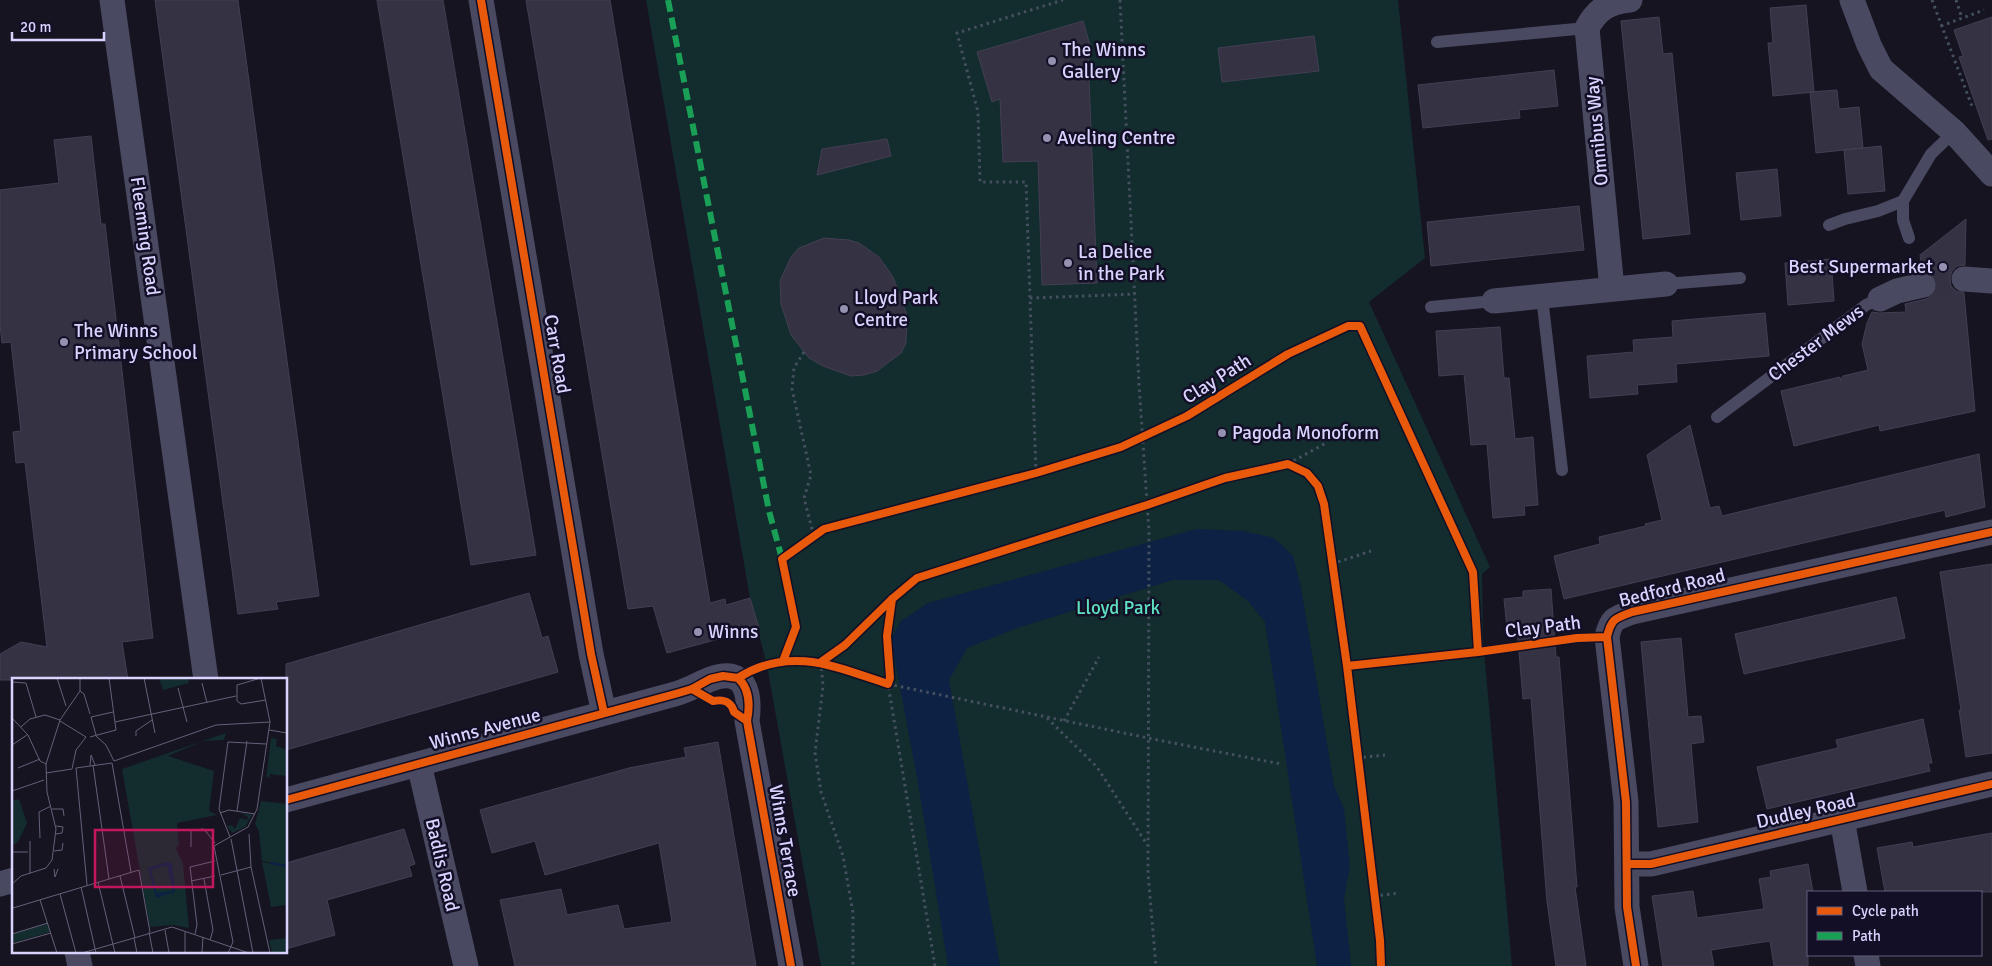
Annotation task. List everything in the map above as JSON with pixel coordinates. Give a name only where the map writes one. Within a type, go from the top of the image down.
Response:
[{"type":"street","name":"Fleeming Road","points":[[112,0],[206,678]]},
{"type":"street","name":"Carr Road","points":[[481,0],[591,654],[604,713]]},
{"type":"street","points":[[1587,28],[1594,14],[1615,2],[1630,0]]},
{"type":"street","points":[[1852,0],[1869,45],[1881,68],[1954,132],[1992,174]]},
{"type":"street","name":"Omnibus Way","points":[[1587,28],[1612,289]]},
{"type":"street","points":[[1964,279],[1992,281]]},
{"type":"street","points":[[1494,301],[1666,284]]},
{"type":"street","name":"Chester Mews","points":[[1880,299],[1897,291],[1923,285]]},
{"type":"street","name":"Bedford Road","points":[[1636,966],[1627,907],[1626,802],[1607,637],[1610,624],[1617,617],[1992,532]]},
{"type":"street","name":"Winns Avenue","points":[[288,799],[692,689],[710,679],[723,676],[738,678]]},
{"type":"street","name":"Winns Terrace","points":[[738,678],[744,684],[746,691],[749,708],[747,721],[791,966]]},
{"type":"street","name":"Badlis Road","points":[[419,764],[466,966]]},
{"type":"street","name":"Dudley Road","points":[[1627,864],[1651,864],[1992,784]]},
{"type":"street","points":[[1842,819],[1855,891]]},
{"type":"lane","points":[[1438,42],[1587,28]]},
{"type":"lane","points":[[1909,238],[1903,220],[1903,201],[1930,154],[1954,132]]},
{"type":"lane","points":[[1829,225],[1845,219],[1878,212],[1903,201]]},
{"type":"lane","points":[[1666,284],[1740,278]]},
{"type":"lane","points":[[1542,297],[1562,470]]},
{"type":"lane","name":"Chester Mews","points":[[1717,417],[1866,305],[1880,299]]},
{"type":"lane","points":[[1431,308],[1494,301]]},
{"type":"path","points":[[1036,473],[1026,182],[980,182],[978,112],[957,33],[1063,0]]},
{"type":"path","points":[[1120,0],[1135,294],[1139,439],[1147,505],[1149,541],[1148,874],[1156,966]]},
{"type":"path","points":[[1932,0],[1975,114]]},
{"type":"path","points":[[1956,0],[1962,18]]},
{"type":"path","points":[[1942,26],[1984,10]]},
{"type":"path","points":[[1030,298],[1135,294]]},
{"type":"path","points":[[804,352],[794,368],[792,389],[811,475],[804,498],[816,535],[806,542]]},
{"type":"path","points":[[1139,439],[1152,433]]},
{"type":"path","points":[[1279,466],[1291,466],[1326,443]]},
{"type":"path","points":[[1027,475],[1046,470]]},
{"type":"path","points":[[1138,508],[1156,502]]},
{"type":"path","points":[[1332,564],[1371,551]]},
{"type":"path","points":[[1331,556],[1333,574]]},
{"type":"path","points":[[1064,721],[1099,657]]},
{"type":"path","points":[[813,661],[826,661],[814,753],[821,792],[843,856],[853,913],[853,966]]},
{"type":"path","points":[[880,681],[891,682],[956,699],[1281,764]]},
{"type":"path","points":[[891,682],[935,966]]},
{"type":"path","points":[[1046,717],[1097,767],[1148,846]]},
{"type":"path","points":[[1356,749],[1358,768]]},
{"type":"path","points":[[1357,758],[1385,755]]},
{"type":"path","points":[[1373,886],[1375,905]]},
{"type":"path","points":[[1374,896],[1399,893]]},
{"type":"green space","name":"Lloyd Park","points":[[646,0],[1398,0],[1425,258],[1369,302],[1490,567],[1482,574],[1483,639],[1512,966],[821,966],[767,666],[750,598]]},
{"type":"water","points":[[1197,529],[1243,531],[1274,538],[1293,556],[1301,588],[1334,786],[1344,809],[1350,867],[1344,898],[1351,966],[1317,966],[1265,622],[1248,601],[1219,580],[1173,580],[1017,628],[967,648],[949,680],[1000,966],[948,966],[918,783],[891,639],[901,621],[928,603]]},
{"type":"building","points":[[155,0],[238,0],[319,596],[276,602],[278,609],[238,614]]},
{"type":"building","points":[[377,0],[443,0],[536,555],[471,565]]},
{"type":"building","points":[[526,0],[610,0],[710,603],[725,599],[726,605],[750,598],[759,628],[667,653],[653,606],[628,609]]},
{"type":"building","points":[[1806,5],[1814,92],[1773,96],[1768,43],[1773,43],[1770,8]]},
{"type":"building","points":[[1659,17],[1663,54],[1672,53],[1690,234],[1643,239],[1621,21]]},
{"type":"building","points":[[1992,17],[1992,139],[1988,140],[1959,57],[1963,56],[1954,30]]},
{"type":"building","name":"Aveling Centre","points":[[1083,21],[1092,52],[1088,53],[1097,283],[1042,285],[1038,161],[1003,162],[1000,99],[992,102],[977,52]]},
{"type":"building","points":[[1314,36],[1319,71],[1222,82],[1218,48]]},
{"type":"building","points":[[1554,70],[1558,106],[1519,110],[1520,118],[1423,128],[1418,85]]},
{"type":"building","points":[[1837,90],[1839,109],[1859,107],[1863,148],[1816,153],[1810,92]]},
{"type":"building","name":"The Winns Primary School","points":[[91,136],[101,224],[105,224],[153,638],[122,642],[128,678],[12,678],[12,680],[0,680],[0,654],[21,642],[47,647],[25,462],[16,463],[13,432],[21,431],[11,342],[2,343],[0,325],[0,190],[59,183],[54,140]]},
{"type":"building","points":[[887,139],[891,156],[817,175],[822,149]]},
{"type":"building","points":[[1881,146],[1885,191],[1848,194],[1844,150]]},
{"type":"building","points":[[1777,169],[1781,216],[1741,220],[1736,173]]},
{"type":"building","points":[[1579,206],[1584,250],[1431,266],[1427,222]]},
{"type":"building","points":[[1966,219],[1965,265],[1957,266],[1952,271],[1950,278],[1951,286],[1956,291],[1964,293],[1975,411],[1880,431],[1879,425],[1794,446],[1781,391],[1840,377],[1841,381],[1843,376],[1868,370],[1862,344],[1872,312],[1906,312],[1905,304],[1926,299],[1933,295],[1937,289],[1937,281],[1928,271],[1922,271],[1920,255]]},
{"type":"building","name":"Lloyd Park Centre","points":[[824,238],[849,240],[859,243],[879,257],[893,277],[907,315],[906,343],[901,353],[877,371],[851,376],[823,366],[809,358],[791,335],[781,304],[780,281],[791,257],[799,248]]},
{"type":"building","points":[[1831,259],[1834,301],[1788,305],[1785,263]]},
{"type":"building","points":[[1765,313],[1769,356],[1676,364],[1677,382],[1637,385],[1638,394],[1590,398],[1587,356],[1634,352],[1633,340],[1673,337],[1672,321]]},
{"type":"building","points":[[1500,327],[1504,378],[1509,378],[1515,439],[1533,437],[1538,505],[1524,506],[1525,515],[1493,518],[1487,444],[1471,445],[1464,374],[1439,376],[1436,331]]},
{"type":"building","points":[[1690,425],[1710,508],[1719,506],[1722,516],[1979,454],[1985,507],[1946,517],[1945,510],[1564,599],[1554,556],[1600,544],[1599,537],[1646,526],[1645,524],[1662,520],[1647,455]]},
{"type":"building","points":[[1992,564],[1992,753],[1966,757],[1959,710],[1961,710],[1940,572]]},
{"type":"building","points":[[1551,589],[1556,657],[1559,657],[1577,887],[1575,887],[1586,966],[1556,966],[1547,902],[1531,698],[1523,699],[1517,628],[1507,628],[1504,599],[1523,597],[1523,591]]},
{"type":"building","points":[[529,593],[542,638],[548,636],[558,672],[288,749],[288,678],[286,678],[286,664]]},
{"type":"building","points":[[1896,597],[1905,638],[1744,674],[1735,634]]},
{"type":"building","points":[[1681,638],[1688,717],[1701,716],[1704,742],[1691,744],[1698,822],[1658,827],[1641,642]]},
{"type":"building","points":[[1923,719],[1932,763],[1928,763],[1930,771],[1767,809],[1757,767],[1838,748],[1836,740]]},
{"type":"building","points":[[718,742],[756,966],[515,966],[500,900],[561,889],[567,915],[618,905],[624,929],[672,922],[659,843],[545,875],[535,841],[492,853],[480,810],[629,768],[686,757],[684,748]]},
{"type":"building","points":[[404,829],[415,864],[409,866],[412,876],[327,900],[335,935],[288,948],[288,862]]},
{"type":"building","points":[[1992,833],[1992,892],[1885,891],[1877,848],[1912,842],[1913,847]]},
{"type":"building","points":[[1808,864],[1813,891],[1807,891],[1808,966],[1774,966],[1770,941],[1711,950],[1714,966],[1663,966],[1652,896],[1693,891],[1697,918],[1764,909],[1759,879],[1771,877],[1770,871]]},
{"type":"tunnel","points":[[1923,285],[1964,279]]},
{"type":"marked path","points":[[668,0],[769,511],[782,559]]},
{"type":"cycle path","points":[[481,0],[591,654],[604,713]]},
{"type":"cycle path","name":"Clay Path","points":[[783,661],[796,627],[782,559],[824,529],[1036,473],[1121,447],[1187,416],[1288,354],[1348,326],[1360,326],[1473,572],[1478,652]]},
{"type":"cycle path","points":[[821,662],[845,645],[892,599],[917,578],[1147,505],[1225,478],[1288,464],[1307,473],[1318,486],[1324,504],[1347,666],[1380,940],[1381,966]]},
{"type":"cycle path","points":[[1636,966],[1627,907],[1626,802],[1607,637],[1612,623],[1632,612],[1992,532]]},
{"type":"cycle path","points":[[738,678],[757,668],[795,661],[831,666],[888,684],[890,678],[887,636],[892,599]]},
{"type":"cycle path","name":"Clay Path","points":[[1347,666],[1478,652],[1577,638],[1607,637]]},
{"type":"cycle path","points":[[288,799],[675,694],[692,689],[710,679],[723,676],[738,678]]},
{"type":"cycle path","points":[[738,678],[747,692],[749,709],[747,721],[791,966]]},
{"type":"cycle path","points":[[692,689],[713,701],[720,700],[729,703],[734,712],[747,721]]},
{"type":"cycle path","points":[[1627,864],[1651,864],[1992,784]]},
{"type":"place","name":"The Winns Gallery","points":[[1052,61]]},
{"type":"place","name":"Aveling Centre","points":[[1047,138]]},
{"type":"place","name":"La Delice in the Park","points":[[1068,263]]},
{"type":"place","name":"Best Supermarket","points":[[1943,267]]},
{"type":"place","name":"Lloyd Park Centre","points":[[844,309]]},
{"type":"place","name":"The Winns Primary School","points":[[64,342]]},
{"type":"place","name":"Pagoda Monoform","points":[[1222,433]]},
{"type":"place","name":"Winns","points":[[698,632]]}]
